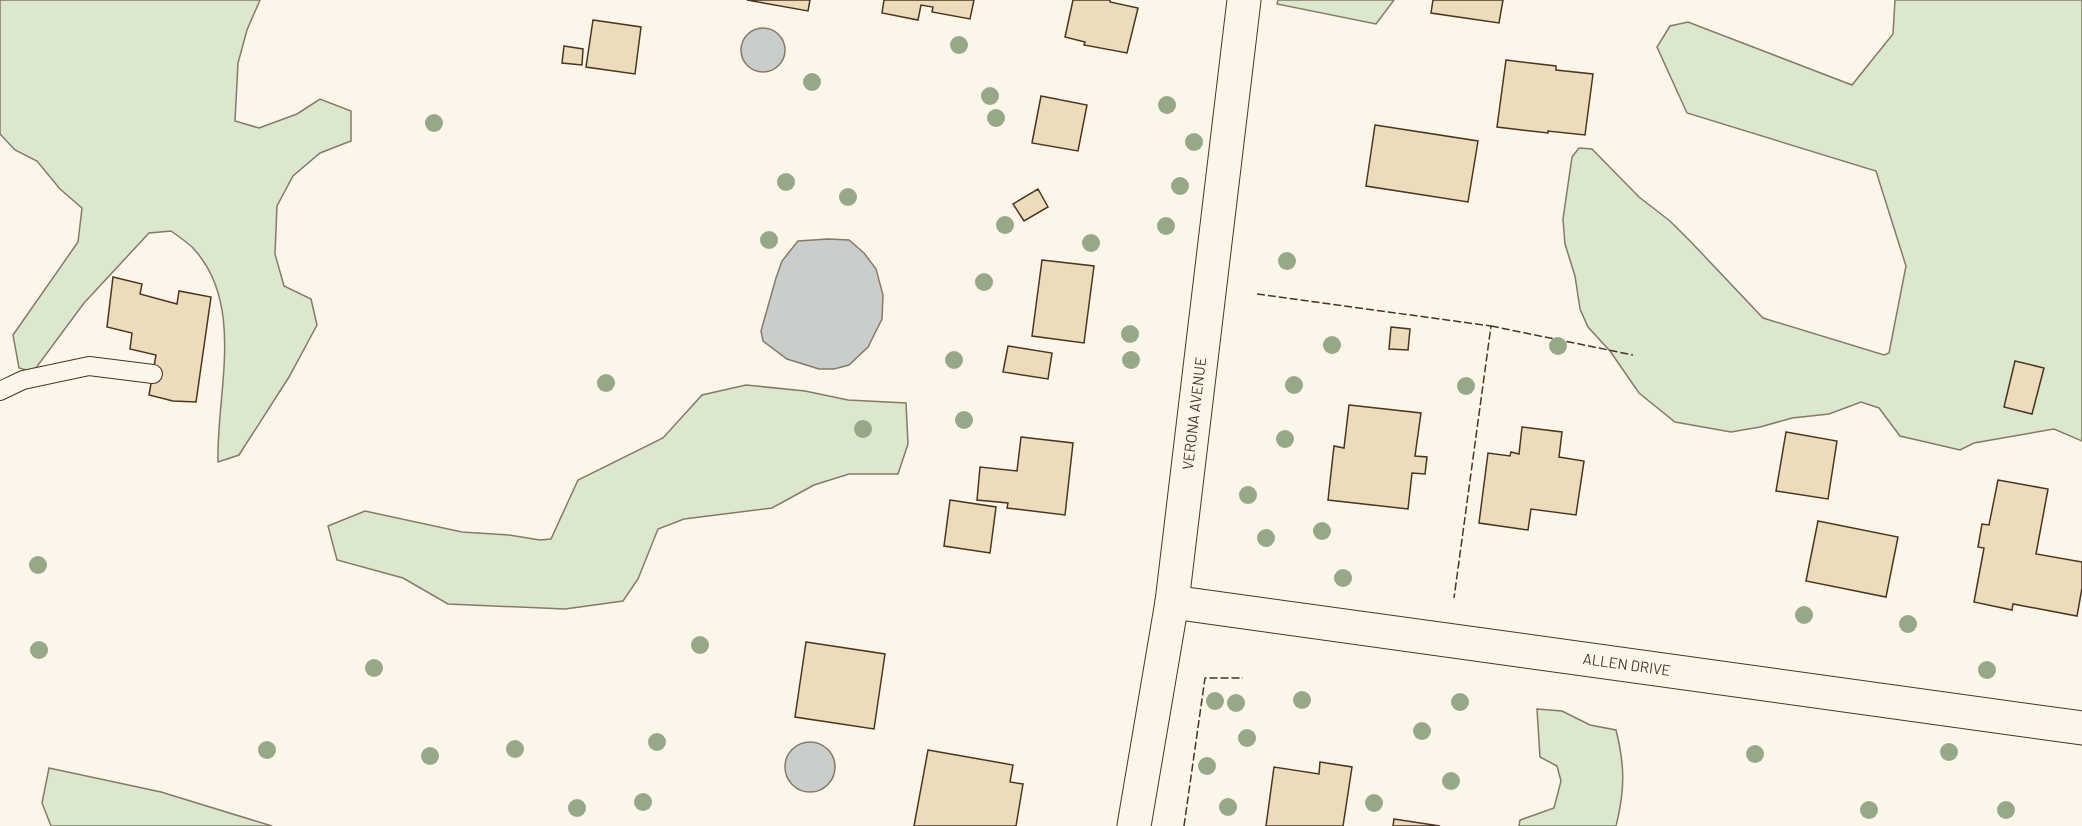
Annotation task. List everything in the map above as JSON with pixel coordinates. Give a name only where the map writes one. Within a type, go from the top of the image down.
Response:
[{"type":"street","name":"VERONA AVENUE","points":[[1134,826],[1172,602],[1244,0]]},
{"type":"street","name":"ALLEN DRIVE","points":[[1172,602],[2082,728]]},
{"type":"lane","points":[[0,391],[23,380],[89,366],[153,374]]},
{"type":"green space","points":[[0,0],[260,0],[247,30],[238,63],[235,121],[259,128],[297,114],[320,99],[351,111],[351,141],[320,153],[293,176],[277,206],[275,254],[284,286],[311,299],[317,325],[289,377],[239,455],[218,462],[225,351],[224,323],[219,296],[209,271],[193,248],[171,231],[149,233],[84,303],[33,372],[19,368],[13,335],[78,242],[82,208],[60,189],[37,161],[15,150],[0,134]]},
{"type":"green space","points":[[1278,0],[1394,0],[1376,24],[1277,4]]},
{"type":"green space","points":[[1895,0],[2082,0],[2082,441],[2054,429],[1974,443],[1960,450],[1900,436],[1879,408],[1861,402],[1829,414],[1792,418],[1731,432],[1675,422],[1639,393],[1610,351],[1588,327],[1580,309],[1575,276],[1565,244],[1563,219],[1572,157],[1579,148],[1592,149],[1639,197],[1670,221],[1763,318],[1884,355],[1889,353],[1906,266],[1876,171],[1687,113],[1657,47],[1670,26],[1688,22],[1852,85],[1893,34]]},
{"type":"green space","points":[[746,385],[805,391],[848,400],[906,403],[908,444],[898,474],[849,474],[814,485],[772,508],[684,519],[658,529],[638,579],[623,601],[565,609],[448,604],[403,578],[337,560],[328,526],[365,511],[462,532],[509,535],[540,540],[551,539],[578,480],[663,438],[702,395]]},
{"type":"green space","points":[[1537,709],[1562,711],[1590,725],[1616,730],[1623,778],[1616,826],[1519,826],[1520,820],[1554,808],[1561,781],[1557,766],[1540,757]]},
{"type":"green space","points":[[49,768],[161,792],[272,826],[51,826],[42,803]]},
{"type":"shaded area","points":[[763,28],[779,34],[785,50],[779,66],[763,72],[747,66],[741,50],[747,34]]},
{"type":"shaded area","points":[[849,240],[864,253],[876,269],[883,295],[882,319],[868,347],[849,365],[834,369],[819,369],[787,359],[763,341],[761,331],[782,261],[798,241]]},
{"type":"shaded area","points":[[810,742],[819,744],[830,753],[835,767],[833,776],[824,787],[810,792],[801,790],[790,781],[785,767],[787,758],[796,747]]},
{"type":"building","points":[[747,0],[810,0],[808,11]]},
{"type":"building","points":[[884,0],[974,0],[970,19],[932,12],[933,7],[921,5],[918,20],[882,13]]},
{"type":"building","points":[[1073,0],[1110,0],[1110,2],[1138,8],[1127,53],[1084,45],[1085,42],[1065,37]]},
{"type":"building","points":[[1433,0],[1503,0],[1499,23],[1431,13]]},
{"type":"building","points":[[593,20],[641,27],[635,74],[586,67]]},
{"type":"building","points":[[564,46],[583,49],[582,65],[562,63]]},
{"type":"building","points":[[1506,60],[1556,66],[1556,70],[1593,74],[1585,135],[1497,127]]},
{"type":"building","points":[[1041,96],[1087,105],[1078,151],[1032,143]]},
{"type":"building","points":[[1375,125],[1478,141],[1468,202],[1366,186]]},
{"type":"building","points":[[1038,189],[1048,207],[1024,221],[1013,204]]},
{"type":"building","points":[[1042,260],[1094,266],[1084,343],[1032,336]]},
{"type":"building","points":[[113,277],[142,284],[140,294],[177,304],[179,291],[211,297],[196,402],[173,401],[149,395],[156,355],[130,349],[132,333],[107,327]]},
{"type":"building","points":[[1391,327],[1410,329],[1408,350],[1389,349]]},
{"type":"building","points":[[1008,346],[1052,353],[1048,379],[1003,372]]},
{"type":"building","points":[[2015,361],[2044,368],[2032,414],[2004,407]]},
{"type":"building","points":[[1349,405],[1421,413],[1415,456],[1427,457],[1425,474],[1412,473],[1408,509],[1328,500],[1334,446],[1344,448]]},
{"type":"building","points":[[1522,427],[1562,432],[1559,457],[1584,461],[1576,515],[1531,509],[1528,530],[1479,523],[1488,453],[1510,456],[1511,452],[1519,454]]},
{"type":"building","points":[[1786,432],[1837,441],[1828,499],[1776,491]]},
{"type":"building","points":[[1021,437],[1073,443],[1065,515],[1007,508],[1008,503],[977,500],[980,467],[1017,471]]},
{"type":"building","points":[[1998,480],[2048,489],[2036,554],[2082,562],[2082,588],[2077,616],[2013,604],[2012,610],[1974,602],[1984,548],[1978,547],[1982,524],[1989,525]]},
{"type":"building","points":[[950,500],[996,507],[990,553],[944,546]]},
{"type":"building","points":[[1818,521],[1898,537],[1886,597],[1806,581]]},
{"type":"building","points":[[806,642],[885,654],[874,729],[795,717]]},
{"type":"building","points":[[928,750],[1013,765],[1010,782],[1023,784],[1016,826],[914,826]]},
{"type":"building","points":[[1320,762],[1352,767],[1343,826],[1266,826],[1274,767],[1319,774]]},
{"type":"building","points":[[1394,819],[1440,826],[1393,826]]},
{"type":"fence","points":[[1257,294],[1491,326],[1454,598]]},
{"type":"fence","points":[[1491,326],[1633,355]]},
{"type":"fence","points":[[1184,826],[1205,678],[1243,678]]}]
